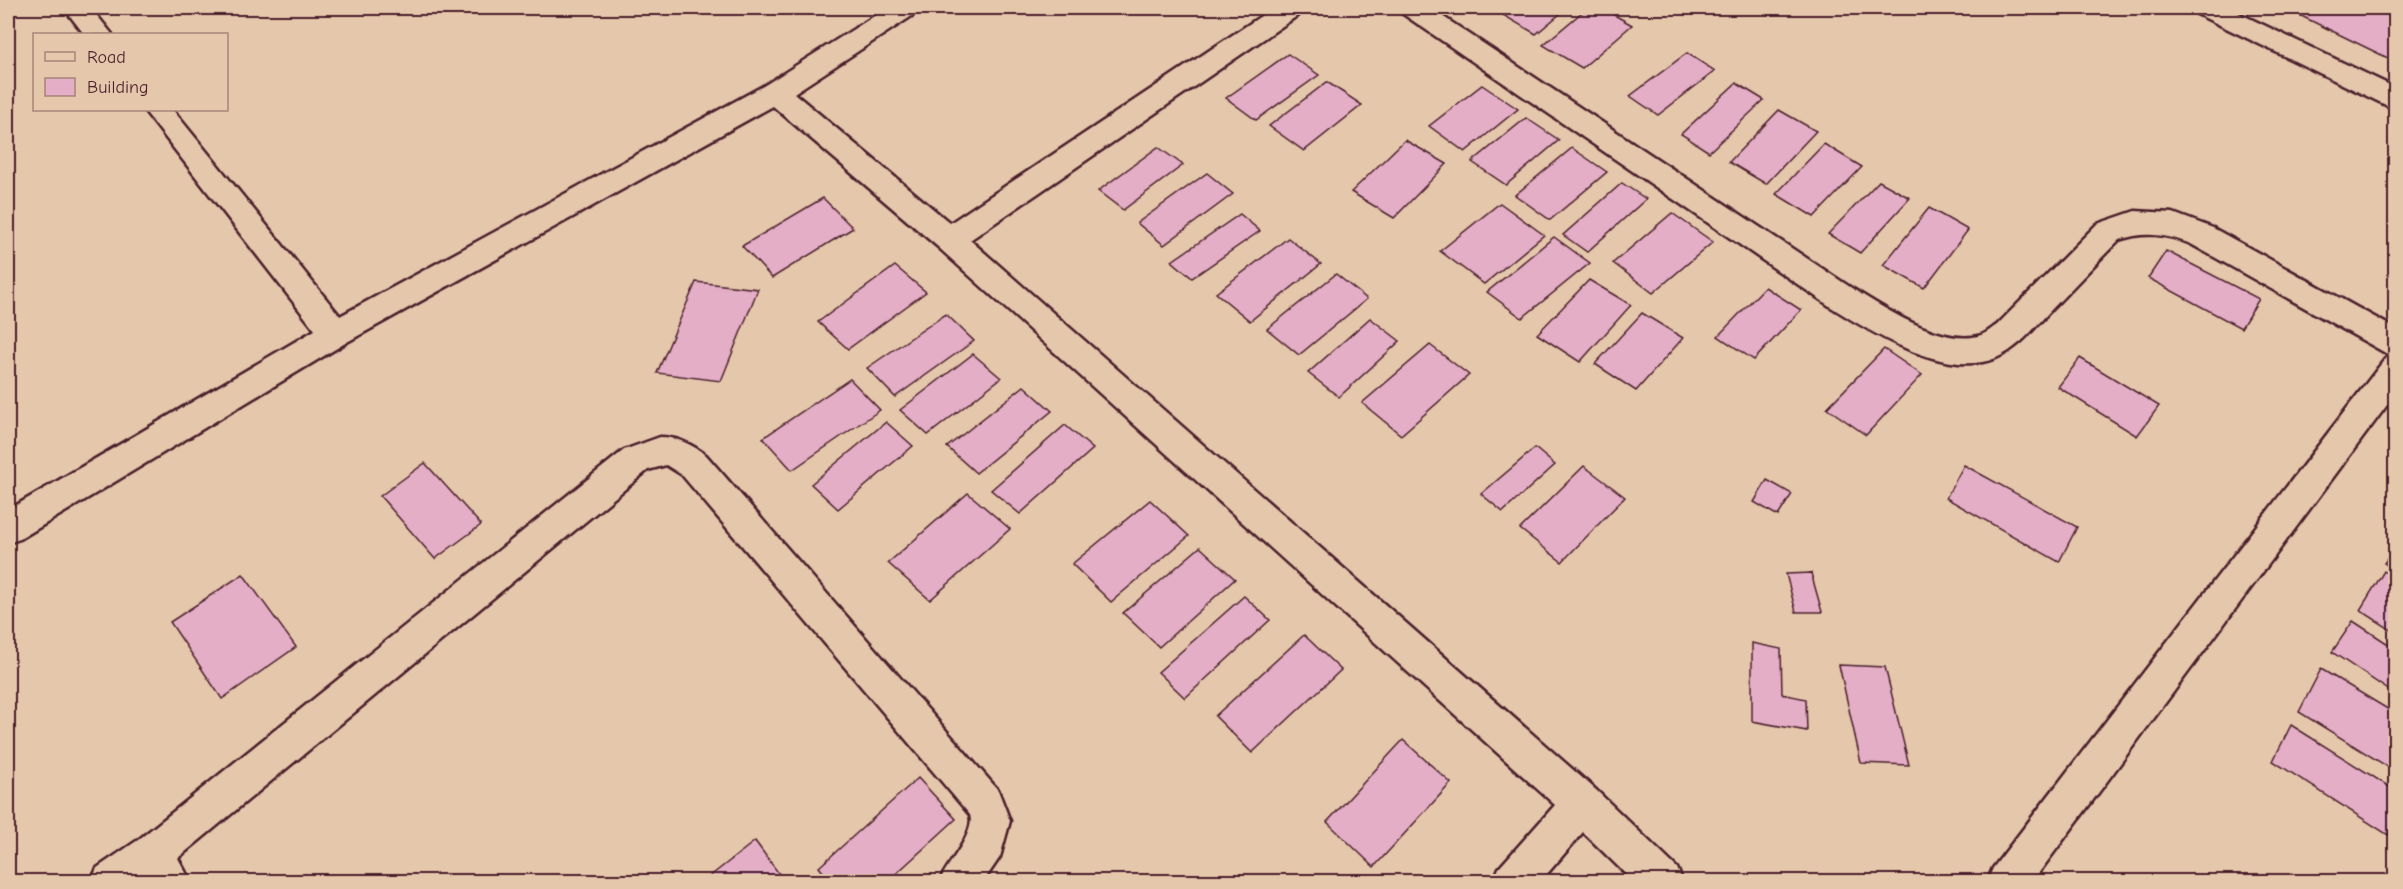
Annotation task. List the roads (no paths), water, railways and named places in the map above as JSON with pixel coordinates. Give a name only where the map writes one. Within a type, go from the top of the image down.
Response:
[{"type":"street","points":[[77,8],[98,33]]},
{"type":"street","points":[[8,528],[336,333],[776,92],[906,8]]},
{"type":"street","points":[[949,239],[1291,8]]},
{"type":"street","points":[[1412,8],[1842,298],[1890,328],[1951,350],[1987,348],[2008,334],[2108,232],[2135,222],[2172,224],[2202,236],[2396,345]]},
{"type":"street","points":[[2206,8],[2235,13],[2396,100]]},
{"type":"street","points":[[776,92],[949,239],[1582,804],[1663,882]]},
{"type":"street","points":[[159,111],[336,333]]},
{"type":"street","points":[[2007,882],[2396,368]]},
{"type":"street","points":[[111,882],[161,868],[636,460],[651,452],[669,450],[681,454],[694,465],[984,803],[991,821],[986,843],[959,882]]},
{"type":"street","points":[[1513,882],[1582,804]]}]
